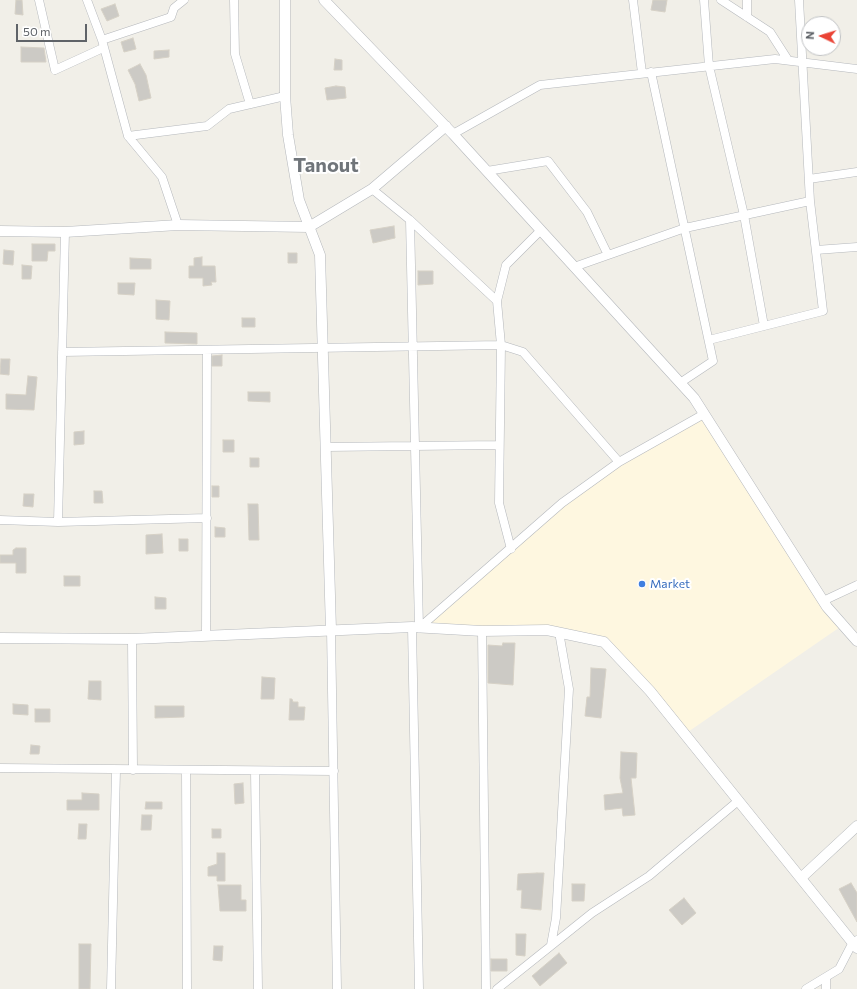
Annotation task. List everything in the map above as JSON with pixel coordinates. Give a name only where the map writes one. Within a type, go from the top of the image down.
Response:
[{"type":"street","points":[[39,0],[55,70],[102,44],[171,17],[174,8],[184,0]]},
{"type":"street","points":[[87,0],[102,44],[128,136],[162,177],[178,225]]},
{"type":"street","points":[[234,0],[235,54],[250,104]]},
{"type":"street","points":[[285,0],[285,96],[288,135],[299,200],[320,255],[331,630],[336,989]]},
{"type":"street","points":[[324,0],[454,134],[694,398],[823,601],[857,641]]},
{"type":"street","points":[[633,0],[642,73]]},
{"type":"street","points":[[704,0],[709,66],[744,215],[764,326]]},
{"type":"street","points":[[721,0],[770,32],[788,60]]},
{"type":"street","points":[[747,0],[747,17]]},
{"type":"street","points":[[709,340],[823,311],[810,201],[799,0]]},
{"type":"street","points":[[454,134],[540,85],[775,59],[857,69]]},
{"type":"street","points":[[651,72],[713,361],[680,383]]},
{"type":"street","points":[[128,136],[207,126],[229,109],[285,96]]},
{"type":"street","points":[[0,231],[65,232],[178,225],[310,228],[372,189],[446,126]]},
{"type":"street","points":[[487,171],[548,161],[587,212],[608,255]]},
{"type":"street","points":[[809,179],[857,172]]},
{"type":"street","points":[[372,189],[410,220],[497,301]]},
{"type":"street","points":[[574,267],[685,228],[810,201]]},
{"type":"street","points":[[410,220],[414,346],[419,989]]},
{"type":"street","points":[[511,549],[499,504],[500,345],[497,301],[506,265],[541,230]]},
{"type":"street","points":[[58,522],[65,232]]},
{"type":"street","points":[[816,250],[857,247]]},
{"type":"street","points":[[62,352],[500,345],[524,352],[619,462]]},
{"type":"street","points":[[206,635],[207,350]]},
{"type":"street","points":[[416,628],[511,549],[562,503],[619,462],[704,414]]},
{"type":"street","points":[[326,446],[499,445]]},
{"type":"street","points":[[0,520],[58,522],[207,518]]},
{"type":"street","points":[[823,601],[857,585]]},
{"type":"street","points":[[0,638],[132,639],[331,630],[416,628],[559,632],[604,642],[650,691],[738,801],[856,944],[839,969],[806,989]]},
{"type":"street","points":[[482,631],[486,989]]},
{"type":"street","points":[[550,945],[556,918],[569,689],[559,632]]},
{"type":"street","points":[[132,639],[133,770]]},
{"type":"street","points":[[0,768],[334,771]]},
{"type":"street","points":[[111,989],[116,770]]},
{"type":"street","points":[[186,770],[187,989]]},
{"type":"street","points":[[255,771],[258,989]]},
{"type":"street","points":[[497,989],[550,945],[592,914],[649,876],[738,801]]},
{"type":"street","points":[[801,878],[857,826]]},
{"type":"street","points":[[826,977],[826,989]]},
{"type":"shaded area","name":"Market","points":[[704,414],[843,625],[685,734],[604,642],[556,630],[425,625],[566,500]]},
{"type":"building","points":[[16,0],[22,0],[23,15],[15,14]]},
{"type":"building","points":[[653,0],[667,0],[665,12],[651,10]]},
{"type":"building","points":[[115,4],[119,16],[107,21],[101,9]]},
{"type":"building","points":[[133,38],[136,49],[124,52],[121,42]]},
{"type":"building","points":[[21,47],[44,48],[46,62],[21,62]]},
{"type":"building","points":[[169,50],[169,57],[154,59],[154,51]]},
{"type":"building","points":[[335,59],[342,60],[342,70],[334,70]]},
{"type":"building","points":[[140,64],[146,75],[151,98],[139,101],[135,84],[128,70]]},
{"type":"building","points":[[336,86],[345,87],[346,98],[327,100],[325,88]]},
{"type":"building","points":[[394,226],[395,238],[373,243],[370,230]]},
{"type":"building","points":[[32,244],[55,244],[55,251],[48,251],[47,261],[32,261]]},
{"type":"building","points":[[4,250],[14,251],[13,265],[3,264]]},
{"type":"building","points":[[288,253],[297,253],[297,263],[288,263]]},
{"type":"building","points":[[202,257],[202,266],[215,266],[216,282],[211,282],[212,285],[203,286],[203,278],[189,278],[189,266],[194,266],[194,258]]},
{"type":"building","points":[[130,258],[151,259],[151,269],[130,269]]},
{"type":"building","points":[[22,265],[32,266],[31,279],[22,279]]},
{"type":"building","points":[[418,271],[433,271],[433,284],[418,285]]},
{"type":"building","points":[[118,283],[135,283],[134,295],[118,294]]},
{"type":"building","points":[[156,300],[170,301],[169,320],[156,319]]},
{"type":"building","points":[[242,318],[255,318],[255,327],[242,327]]},
{"type":"building","points":[[165,332],[197,333],[197,344],[165,343]]},
{"type":"building","points":[[222,355],[222,366],[212,366],[212,356]]},
{"type":"building","points":[[1,359],[10,359],[9,375],[0,374]]},
{"type":"building","points":[[28,376],[37,377],[34,410],[6,409],[6,394],[26,395]]},
{"type":"building","points":[[248,392],[270,392],[270,402],[248,401]]},
{"type":"building","points":[[84,431],[84,444],[74,445],[74,432]]},
{"type":"building","points":[[223,440],[234,440],[234,452],[223,452]]},
{"type":"building","points":[[250,458],[259,458],[259,467],[250,467]]},
{"type":"building","points":[[212,486],[219,486],[219,497],[212,497]]},
{"type":"building","points":[[94,491],[102,491],[103,503],[94,503]]},
{"type":"building","points":[[24,494],[34,494],[33,507],[23,506]]},
{"type":"building","points":[[248,504],[258,504],[259,540],[249,540]]},
{"type":"building","points":[[215,527],[225,528],[225,537],[215,537]]},
{"type":"building","points":[[162,534],[163,553],[146,554],[146,535]]},
{"type":"building","points":[[179,539],[188,539],[188,551],[179,551]]},
{"type":"building","points":[[16,548],[26,548],[26,573],[16,573],[16,563],[0,563],[0,555],[13,555],[13,550]]},
{"type":"building","points":[[64,576],[80,576],[80,586],[64,586]]},
{"type":"building","points":[[155,597],[166,598],[166,609],[155,609]]},
{"type":"building","points":[[503,643],[515,643],[513,685],[488,683],[488,645],[502,646]]},
{"type":"building","points":[[591,668],[606,669],[601,718],[585,716],[587,697],[590,697]]},
{"type":"building","points":[[262,677],[275,678],[274,699],[261,699]]},
{"type":"building","points":[[89,681],[101,681],[101,700],[88,699]]},
{"type":"building","points":[[290,699],[292,699],[293,702],[298,702],[298,707],[305,707],[304,720],[289,720]]},
{"type":"building","points":[[13,704],[28,705],[28,715],[13,714]]},
{"type":"building","points":[[155,706],[184,706],[184,717],[155,718]]},
{"type":"building","points":[[35,709],[50,709],[50,722],[35,722]]},
{"type":"building","points":[[31,745],[40,746],[39,754],[30,754]]},
{"type":"building","points":[[621,752],[637,753],[636,778],[631,778],[635,815],[623,816],[622,808],[605,810],[604,795],[623,793],[620,778]]},
{"type":"building","points":[[243,783],[244,803],[235,804],[234,784]]},
{"type":"building","points":[[82,793],[99,794],[99,810],[67,810],[67,800],[82,800]]},
{"type":"building","points":[[146,802],[162,802],[162,809],[145,809]]},
{"type":"building","points":[[142,815],[152,815],[151,830],[141,830]]},
{"type":"building","points":[[79,824],[87,824],[86,839],[78,839]]},
{"type":"building","points":[[212,829],[221,829],[221,838],[212,838]]},
{"type":"building","points":[[217,853],[225,853],[225,881],[217,881],[217,876],[208,876],[208,867],[217,864]]},
{"type":"building","points":[[544,873],[541,910],[521,908],[522,890],[517,890],[518,874]]},
{"type":"building","points":[[851,883],[857,893],[857,922],[839,889]]},
{"type":"building","points":[[572,884],[585,884],[584,901],[572,901]]},
{"type":"building","points":[[218,885],[241,885],[241,900],[246,900],[246,911],[220,911]]},
{"type":"building","points":[[684,898],[696,913],[682,925],[669,910]]},
{"type":"building","points":[[516,934],[526,934],[525,956],[516,955]]},
{"type":"building","points":[[79,944],[91,944],[90,989],[79,989]]},
{"type":"building","points":[[214,946],[223,946],[222,961],[213,960]]},
{"type":"building","points":[[559,953],[567,963],[540,986],[532,976]]},
{"type":"building","points":[[491,959],[507,959],[507,971],[491,971]]},
{"type":"place","name":"Market","points":[[642,584]]},
{"type":"district","name":"Tanout","points":[[326,165]]}]
